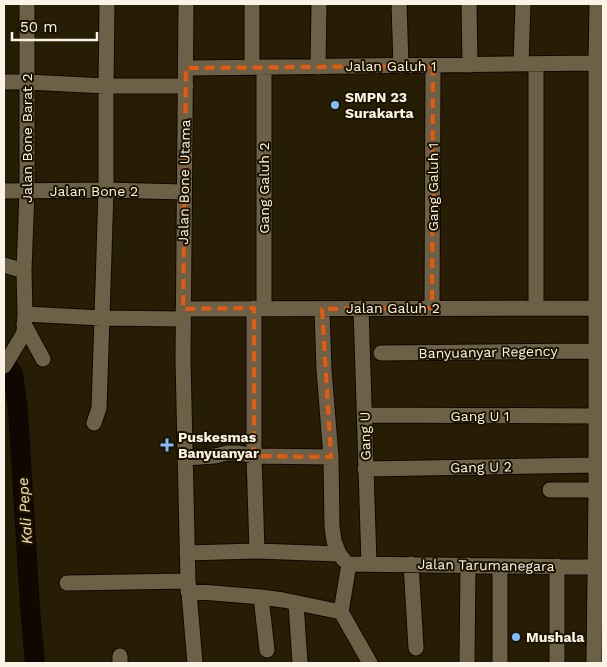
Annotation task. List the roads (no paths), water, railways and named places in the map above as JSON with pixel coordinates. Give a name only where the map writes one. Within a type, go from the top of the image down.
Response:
[{"type":"street","name":"Jalan Bone Barat 2","points":[[24,324],[27,191],[27,4]]},
{"type":"street","points":[[96,417],[102,318],[106,190],[107,4]]},
{"type":"street","name":"Jalan Bone Utama","points":[[186,4],[183,360],[186,554],[195,663]]},
{"type":"street","name":"Gang Galuh 2","points":[[252,4],[258,67],[259,309],[254,456],[257,551]]},
{"type":"street","points":[[318,67],[319,4]]},
{"type":"street","points":[[399,4],[401,66]]},
{"type":"street","points":[[469,4],[470,65]]},
{"type":"street","points":[[523,4],[528,64],[536,308]]},
{"type":"street","points":[[594,663],[599,567],[596,490],[595,351],[599,308],[597,4]]},
{"type":"street","name":"Jalan Galuh 1","points":[[186,68],[596,63]]},
{"type":"street","name":"Gang Galuh 1","points":[[432,308],[433,66]]},
{"type":"street","points":[[4,82],[106,86],[186,86]]},
{"type":"street","name":"Jalan Bone 2","points":[[4,191],[106,190],[184,192]]},
{"type":"street","points":[[4,265],[24,271]]},
{"type":"street","points":[[322,308],[324,370],[331,457],[332,526],[334,541],[344,559],[341,612],[370,663]]},
{"type":"street","name":"Gang U","points":[[361,308],[369,564]]},
{"type":"street","name":"Jalan Galuh 2","points":[[24,324],[259,309],[599,308]]},
{"type":"street","points":[[24,324],[43,359]]},
{"type":"street","points":[[4,366],[24,324]]},
{"type":"street","name":"Banyuanyar Regency","points":[[381,353],[595,351]]},
{"type":"street","name":"Gang U 1","points":[[365,415],[596,416]]},
{"type":"street","points":[[185,458],[215,456],[227,452],[254,456],[331,457]]},
{"type":"street","name":"Gang U 2","points":[[365,469],[596,465]]},
{"type":"street","points":[[550,490],[596,490]]},
{"type":"street","name":"Jalan Tarumanegara","points":[[186,554],[257,551],[344,559],[369,564],[599,567]]},
{"type":"street","points":[[411,564],[416,648]]},
{"type":"street","points":[[467,663],[468,565]]},
{"type":"street","points":[[500,566],[500,663]]},
{"type":"street","points":[[557,566],[557,663]]},
{"type":"street","points":[[67,583],[188,586],[283,600],[341,612]]},
{"type":"street","points":[[261,597],[267,650]]},
{"type":"street","points":[[296,603],[300,663]]},
{"type":"waterway","name":"Kali Pepe","points":[[4,363],[13,373],[18,410],[35,663]]},
{"type":"place","name":"SMPN 23 Surakarta","points":[[335,105]]},
{"type":"place","name":"Puskesmas Banyuanyar","points":[[167,445]]},
{"type":"place","name":"Mushala","points":[[516,637]]}]
